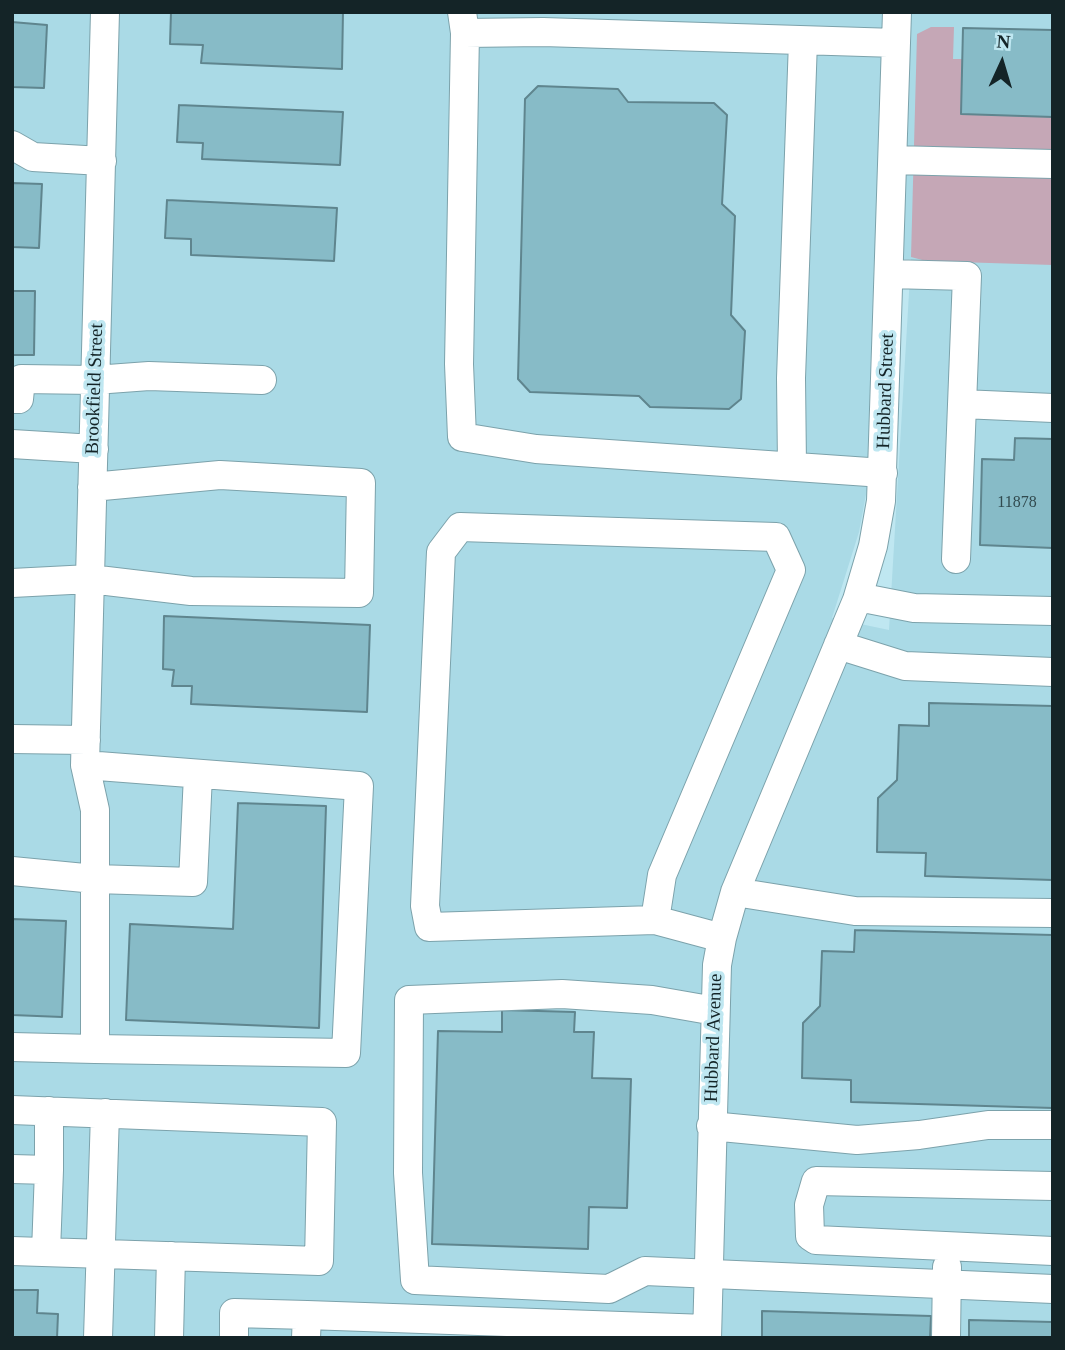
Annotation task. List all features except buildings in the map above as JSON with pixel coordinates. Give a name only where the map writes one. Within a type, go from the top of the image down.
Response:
[{"type":"street","name":"Brookfield Street","points":[[95,1049],[95,810],[86,753],[105,12]]},
{"type":"street","name":"Hubbard Street","points":[[793,753],[858,597],[873,546],[883,473],[897,12]]},
{"type":"street","points":[[883,473],[536,449],[462,436],[459,364],[464,23],[543,32],[896,43]]},
{"type":"street","points":[[792,466],[791,377],[803,41]]},
{"type":"street","points":[[12,145],[33,157],[102,161]]},
{"type":"street","points":[[893,160],[1053,163]]},
{"type":"street","points":[[889,274],[967,276],[956,559]]},
{"type":"street","points":[[12,399],[19,399],[20,379],[95,380],[149,376],[262,380]]},
{"type":"street","points":[[962,404],[1053,408]]},
{"type":"street","points":[[12,444],[94,449]]},
{"type":"street","points":[[12,583],[90,579],[191,592],[359,593],[361,483],[220,475],[92,487]]},
{"type":"street","points":[[655,920],[662,875],[791,570],[776,537],[460,527],[441,552],[425,906],[429,927],[655,920],[722,938]]},
{"type":"street","points":[[858,597],[914,608],[1053,611]]},
{"type":"street","points":[[838,645],[905,666],[1053,672]]},
{"type":"street","points":[[12,739],[198,775],[359,786],[346,1053],[12,1047]]},
{"type":"street","name":"Hubbard Avenue","points":[[707,1333],[717,965],[736,892],[793,753]]},
{"type":"street","points":[[12,871],[95,879],[193,882],[198,775]]},
{"type":"street","points":[[736,892],[855,911],[1053,914]]},
{"type":"street","points":[[715,1011],[652,1000],[562,994],[409,1000],[408,1173],[415,1280],[609,1289],[645,1272],[1053,1289]]},
{"type":"street","points":[[12,1110],[322,1122],[319,1261],[12,1251]]},
{"type":"street","points":[[46,1252],[49,1111]]},
{"type":"street","points":[[98,1338],[104,1113]]},
{"type":"street","points":[[711,1126],[858,1140],[988,1125],[1053,1125]]},
{"type":"street","points":[[12,1168],[49,1170]]},
{"type":"street","points":[[1053,1186],[816,1181],[809,1205],[810,1236],[816,1240],[1053,1251]]},
{"type":"street","points":[[946,1338],[947,1246]]},
{"type":"street","points":[[169,1338],[171,1256]]},
{"type":"street","points":[[234,1338],[234,1313],[306,1326],[707,1333]]},
{"type":"shaded area","points":[[12,12],[1053,12],[1053,1338],[12,1338]],"holes":[[[874,259],[911,259],[889,630],[832,618],[859,532],[867,489]]]},
{"type":"shaded area","points":[[931,27],[954,27],[953,59],[962,59],[961,114],[1053,117],[1053,265],[926,261],[911,257],[917,34]]}]
